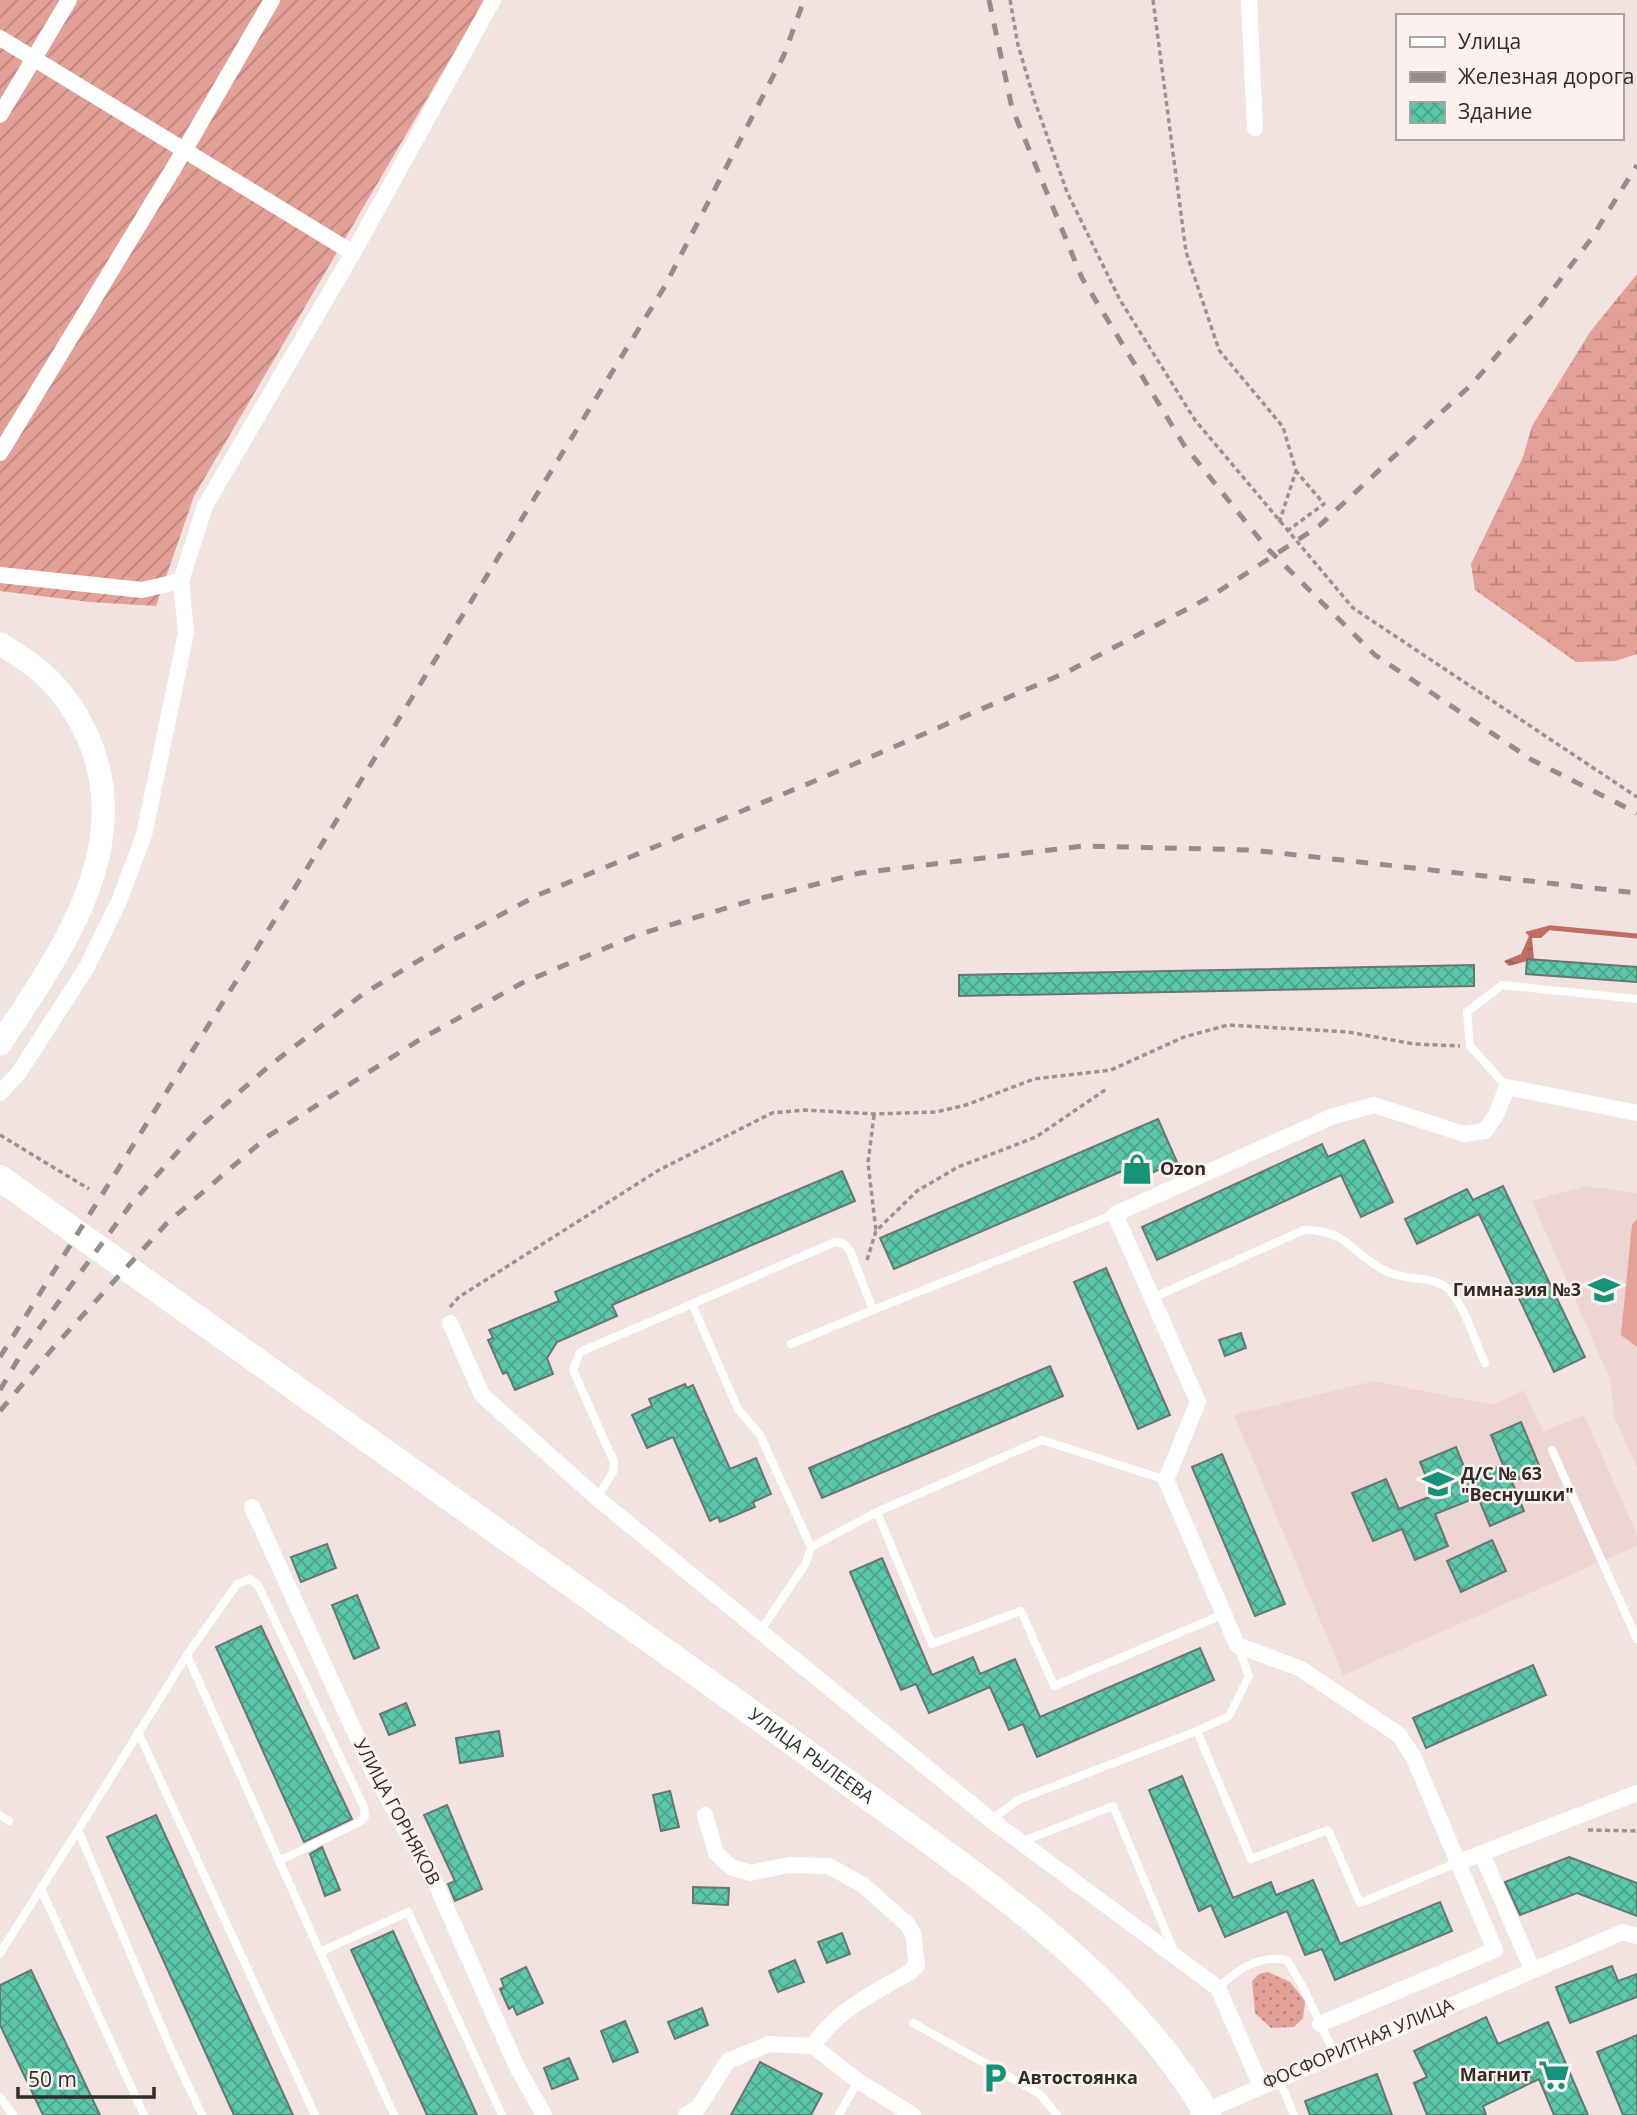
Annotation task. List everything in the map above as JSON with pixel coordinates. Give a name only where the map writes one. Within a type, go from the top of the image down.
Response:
[{"type":"main road","name":"УЛИЦА РЫЛЕЕВА","points":[[0,1178],[372,1440],[968,1869],[1066,1947],[1109,1986],[1154,2039],[1203,2114]]},
{"type":"street","points":[[0,115],[69,0]]},
{"type":"street","points":[[0,453],[272,0]]},
{"type":"street","points":[[0,1093],[18,1074],[87,967],[119,901],[144,835],[186,633],[181,581],[205,506],[352,253],[493,0]]},
{"type":"street","points":[[1249,0],[1255,128]]},
{"type":"street","points":[[0,38],[352,253]]},
{"type":"street","points":[[0,575],[142,590],[181,581]]},
{"type":"street","points":[[0,643],[36,664],[61,692],[82,724],[97,755],[106,815],[95,871],[81,908],[59,954],[0,1044]]},
{"type":"street","points":[[1320,2024],[1495,1950],[1413,1756],[1399,1735],[1301,1669],[1237,1645],[1166,1479],[1198,1402],[1150,1299],[1115,1214],[1331,1117],[1374,1105],[1464,1134],[1485,1131],[1496,1115],[1507,1087],[1637,1113]]},
{"type":"street","points":[[450,1323],[482,1395],[597,1498],[992,1820],[1218,1988],[1261,2086]]},
{"type":"street","name":"УЛИЦА ГОРНЯКОВ","points":[[252,1507],[373,1772],[435,1882],[517,2067],[544,2115]]},
{"type":"street","points":[[1459,1862],[1637,1793]]},
{"type":"street","points":[[705,1815],[716,1853],[731,1867],[750,1873],[789,1866],[829,1866],[863,1885],[908,1925],[913,1934],[916,1965],[910,1972],[848,2009],[824,2029],[813,2046]]},
{"type":"street","points":[[1482,1854],[1532,1969]]},
{"type":"street","name":"ФОСФОРИТНАЯ УЛИЦА","points":[[1203,2114],[1261,2086],[1532,1969],[1623,1932],[1637,1936]]},
{"type":"street","points":[[686,2115],[698,2108],[728,2061],[769,2044],[813,2046],[845,2068],[858,2081],[913,2115]]},
{"type":"lane","points":[[1507,1087],[1469,1046],[1467,1012],[1502,985],[1637,999]]},
{"type":"lane","points":[[791,1344],[1115,1214]]},
{"type":"lane","points":[[1150,1299],[1304,1230],[1326,1230],[1345,1239],[1366,1259],[1390,1273],[1441,1283],[1453,1294],[1485,1363]]},
{"type":"lane","points":[[597,1498],[614,1472],[614,1462],[573,1370],[574,1361],[580,1352],[835,1242],[844,1244],[850,1251],[873,1310]]},
{"type":"lane","points":[[692,1304],[738,1409],[760,1435],[811,1547],[806,1563],[761,1630]]},
{"type":"lane","points":[[811,1547],[877,1512],[1042,1440],[1166,1479]]},
{"type":"lane","points":[[1552,1450],[1637,1639]]},
{"type":"lane","points":[[877,1512],[932,1644],[1021,1611],[1054,1686],[1224,1614]]},
{"type":"lane","points":[[0,1954],[187,1655],[237,1584],[250,1579],[258,1585],[364,1807],[365,1816],[360,1822],[279,1861]]},
{"type":"lane","points":[[992,1820],[1018,1800],[1229,1716],[1249,1676],[1237,1645]]},
{"type":"lane","points":[[187,1655],[394,2115]]},
{"type":"lane","points":[[1196,1731],[1251,1859],[1328,1830],[1360,1903],[1459,1862]]},
{"type":"lane","points":[[138,1732],[315,2115]]},
{"type":"lane","points":[[1021,1842],[1113,1806],[1176,1957]]},
{"type":"lane","points":[[0,1815],[9,1821]]},
{"type":"lane","points":[[78,1830],[202,2115]]},
{"type":"lane","points":[[41,1889],[144,2115]]},
{"type":"lane","points":[[320,1952],[408,1912],[502,2115]]},
{"type":"lane","points":[[1218,1988],[1239,1968],[1272,1958],[1287,1960],[1335,2055]]},
{"type":"lane","points":[[913,2023],[1040,2094],[1057,2115]]},
{"type":"lane","points":[[1279,2079],[1294,2115]]},
{"type":"lane","points":[[839,2115],[858,2081]]},
{"type":"lane","points":[[0,2097],[13,2115]]},
{"type":"path","points":[[1010,0],[1018,45],[1050,147],[1102,267],[1195,420],[1286,532],[1353,608],[1637,797]]},
{"type":"path","points":[[1153,0],[1186,252],[1219,351],[1283,427],[1297,471],[1324,504],[1286,532]]},
{"type":"path","points":[[1279,523],[1297,471]]},
{"type":"path","points":[[450,1323],[450,1308],[459,1297],[659,1170],[772,1113],[936,1112],[966,1105],[1034,1079],[1111,1070],[1184,1037],[1228,1025],[1348,1032],[1414,1044],[1469,1046]]},
{"type":"path","points":[[876,1231],[917,1191],[958,1167],[1036,1137],[1108,1088]]},
{"type":"path","points":[[861,1280],[876,1231],[868,1163],[874,1114]]},
{"type":"path","points":[[0,1135],[89,1189]]},
{"type":"path","points":[[1563,1822],[1589,1830],[1637,1831]]},
{"type":"shaded area","name":"Гимназия №3","points":[[1585,1186],[1637,1193],[1637,1467],[1614,1416],[1610,1379],[1532,1201]]},
{"type":"shaded area","name":"Д/С № 63 \"Веснушки\"","points":[[1374,1381],[1493,1405],[1524,1390],[1543,1432],[1584,1415],[1637,1535],[1637,1546],[1343,1675],[1234,1415]]},
{"type":"green space","points":[[0,0],[485,0],[194,496],[156,606],[90,602],[0,591]]},
{"type":"green space","points":[[1637,274],[1637,654],[1615,661],[1576,662],[1475,590],[1471,564],[1523,457],[1532,426],[1590,332]]},
{"type":"green space","points":[[1637,1219],[1637,1347],[1621,1335],[1632,1225]]},
{"type":"green space","points":[[1268,1972],[1290,1982],[1305,2001],[1303,2018],[1294,2027],[1271,2028],[1255,2013],[1252,1981],[1259,1974]]},
{"type":"water","points":[[1551,925],[1552,928],[1541,938],[1532,938],[1534,959],[1509,966],[1504,961],[1521,954],[1529,936],[1525,932]]},
{"type":"building","points":[[1527,959],[1637,967],[1637,982],[1526,974]]},
{"type":"building","points":[[1474,965],[1474,986],[959,996],[959,975]]},
{"type":"building","points":[[1158,1119],[1177,1162],[1133,1181],[1127,1169],[894,1269],[880,1238]]},
{"type":"building","points":[[1364,1140],[1393,1202],[1361,1217],[1341,1175],[1157,1260],[1142,1227],[1322,1144],[1328,1157]]},
{"type":"building","points":[[842,1171],[855,1201],[612,1305],[617,1316],[557,1342],[547,1358],[553,1374],[515,1390],[507,1372],[503,1374],[488,1340],[493,1338],[489,1330],[559,1301],[555,1292]]},
{"type":"building","points":[[1503,1186],[1585,1357],[1554,1372],[1479,1214],[1417,1244],[1405,1219],[1467,1189],[1473,1200]]},
{"type":"building","points":[[1106,1268],[1170,1415],[1138,1429],[1074,1282]]},
{"type":"building","points":[[1241,1333],[1246,1348],[1225,1356],[1219,1340]]},
{"type":"building","points":[[1050,1366],[1063,1396],[822,1498],[809,1468]]},
{"type":"building","points":[[685,1384],[687,1388],[693,1385],[730,1469],[756,1458],[771,1494],[753,1502],[755,1507],[720,1522],[718,1517],[710,1521],[673,1437],[647,1448],[632,1415],[652,1406],[649,1399]]},
{"type":"building","points":[[1521,1422],[1541,1470],[1512,1482],[1524,1511],[1490,1526],[1478,1497],[1435,1514],[1448,1546],[1415,1560],[1402,1529],[1373,1541],[1352,1493],[1386,1479],[1399,1509],[1434,1495],[1420,1462],[1456,1447],[1469,1479],[1503,1465],[1491,1435]]},
{"type":"building","points":[[1222,1454],[1285,1604],[1255,1616],[1192,1467]]},
{"type":"building","points":[[1492,1540],[1506,1571],[1461,1592],[1447,1561]]},
{"type":"building","points":[[327,1544],[336,1568],[301,1582],[291,1557]]},
{"type":"building","points":[[882,1558],[932,1675],[973,1657],[980,1674],[1015,1659],[1040,1717],[1200,1648],[1214,1680],[1037,1757],[1023,1724],[1009,1730],[990,1687],[929,1713],[916,1684],[901,1690],[850,1572]]},
{"type":"building","points":[[357,1595],[379,1648],[354,1659],[332,1605]]},
{"type":"building","points":[[261,1626],[352,1819],[304,1842],[216,1647]]},
{"type":"building","points":[[1533,1665],[1546,1695],[1426,1748],[1413,1718]]},
{"type":"building","points":[[406,1703],[415,1725],[389,1735],[380,1714]]},
{"type":"building","points":[[499,1731],[503,1756],[460,1763],[456,1738]]},
{"type":"building","points":[[1182,1776],[1233,1898],[1271,1882],[1276,1895],[1313,1880],[1340,1944],[1440,1902],[1452,1931],[1335,1980],[1322,1949],[1305,1955],[1287,1911],[1225,1937],[1211,1905],[1199,1911],[1149,1790]]},
{"type":"building","points":[[670,1791],[679,1827],[661,1831],[653,1795]]},
{"type":"building","points":[[447,1805],[482,1889],[455,1901],[448,1884],[455,1881],[424,1815]]},
{"type":"building","points":[[156,1815],[293,2115],[234,2115],[107,1837]]},
{"type":"building","points":[[322,1847],[340,1890],[325,1896],[310,1854]]},
{"type":"building","points":[[1569,1857],[1637,1883],[1637,1916],[1577,1893],[1520,1915],[1505,1882]]},
{"type":"building","points":[[693,1887],[729,1888],[728,1905],[693,1903]]},
{"type":"building","points":[[393,1931],[477,2115],[427,2115],[351,1950]]},
{"type":"building","points":[[842,1933],[850,1954],[827,1963],[818,1942]]},
{"type":"building","points":[[795,1960],[804,1982],[778,1992],[769,1971]]},
{"type":"building","points":[[1612,1966],[1618,1981],[1637,1974],[1637,1997],[1570,2023],[1556,1987]]},
{"type":"building","points":[[526,1967],[543,2003],[517,2015],[513,2006],[509,2009],[500,1989],[504,1987],[501,1979]]},
{"type":"building","points":[[31,1970],[100,2115],[43,2115],[0,2025],[0,1985]]},
{"type":"building","points":[[702,2008],[708,2025],[675,2039],[668,2022]]},
{"type":"building","points":[[1486,2017],[1498,2044],[1548,2022],[1588,2115],[1554,2115],[1539,2079],[1483,2106],[1486,2115],[1427,2115],[1414,2083],[1427,2077],[1414,2051]]},
{"type":"building","points":[[625,2021],[638,2052],[613,2062],[601,2031]]},
{"type":"building","points":[[1637,2035],[1637,2115],[1623,2115],[1597,2052]]},
{"type":"building","points":[[569,2058],[578,2079],[552,2089],[544,2068]]},
{"type":"building","points":[[760,2062],[822,2094],[811,2115],[731,2115]]},
{"type":"building","points":[[1377,2074],[1392,2115],[1310,2115],[1305,2101]]},
{"type":"waterway","points":[[1552,928],[1637,936]]},
{"type":"railway","points":[[0,1357],[306,870],[665,286],[784,55],[804,0]]},
{"type":"railway","points":[[989,0],[1012,108],[1082,278],[1184,445],[1266,547],[1375,655],[1532,760],[1637,813]]},
{"type":"railway","points":[[0,1390],[24,1349],[131,1204],[201,1126],[269,1066],[363,994],[453,940],[538,895],[822,778],[1067,672],[1210,597],[1319,526],[1472,384],[1541,305],[1591,239],[1637,165]]},
{"type":"railway","points":[[0,1411],[53,1348],[167,1223],[267,1137],[419,1040],[522,983],[637,935],[750,901],[860,873],[1083,846],[1252,850],[1637,893]]},
{"type":"place","name":"Ozon","points":[[1137,1169]]},
{"type":"place","name":"Гимназия №3","points":[[1604,1290]]},
{"type":"place","name":"Д/С № 63 \"Веснушки\"","points":[[1438,1484]]},
{"type":"place","name":"Магнит","points":[[1554,2075]]},
{"type":"place","name":"Автостоянка","points":[[995,2078]]}]
